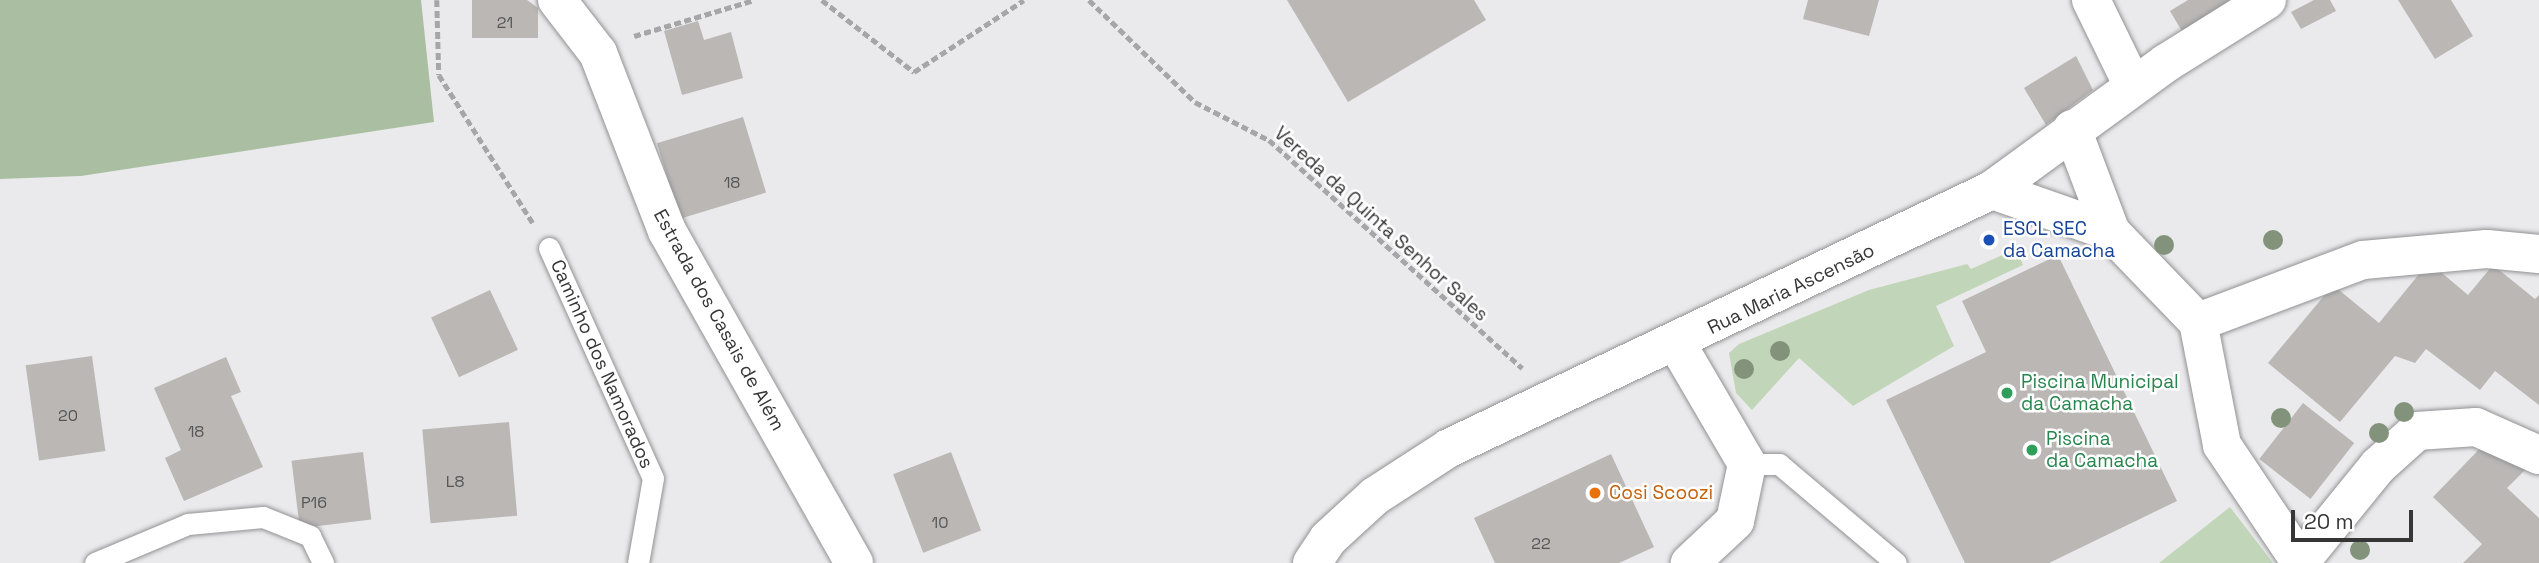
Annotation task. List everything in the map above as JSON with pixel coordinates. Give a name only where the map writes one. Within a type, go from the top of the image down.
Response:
[{"type":"street","name":"Estrada dos Casais de Além","points":[[557,0],[598,53],[667,231],[854,563]]},
{"type":"street","points":[[2091,0],[2133,86]]},
{"type":"street","name":"Rua Maria Ascensão","points":[[1311,563],[1328,539],[1375,496],[1449,448],[1676,344],[1992,190],[2133,86],[2267,0]]},
{"type":"street","points":[[2072,129],[2111,232],[2197,322],[2222,445],[2301,562],[2378,466],[2417,431],[2476,427],[2539,455]]},
{"type":"street","points":[[1992,190],[2111,232]]},
{"type":"street","points":[[2197,322],[2363,260],[2487,249],[2538,252]]},
{"type":"street","points":[[1676,344],[1747,464],[1735,521],[1690,563]]},
{"type":"lane","name":"Caminho dos Namorados","points":[[549,248],[653,478],[638,563]]},
{"type":"lane","points":[[1747,464],[1779,464],[1896,563]]},
{"type":"lane","points":[[95,563],[188,524],[263,517],[310,536],[323,563]]},
{"type":"path","points":[[437,0],[439,75],[549,248]]},
{"type":"path","points":[[598,53],[625,38],[754,0]]},
{"type":"path","points":[[822,0],[914,72],[1024,0]]},
{"type":"path","name":"Vereda da Quinta Senhor Sales","points":[[1089,0],[1195,102],[1269,140],[1533,378],[1547,403]]},
{"type":"green space","points":[[0,0],[421,0],[434,122],[81,176],[0,179]]},
{"type":"green space","points":[[2016,249],[2023,265],[1936,306],[1954,346],[1853,406],[1799,358],[1752,410],[1736,393],[1729,353],[1739,344],[1869,290],[1967,264],[1971,269]]},
{"type":"green space","points":[[2230,507],[2273,563],[2159,563]]},
{"type":"building","points":[[472,0],[527,0],[538,8],[538,38],[472,38]]},
{"type":"building","points":[[1287,0],[1474,0],[1486,20],[1348,102]]},
{"type":"building","points":[[1808,0],[1879,0],[1869,36],[1803,19]]},
{"type":"building","points":[[2188,0],[2237,0],[2183,33],[2170,11]]},
{"type":"building","points":[[2314,0],[2330,0],[2336,11],[2301,29],[2291,12]]},
{"type":"building","points":[[2398,0],[2451,0],[2473,36],[2435,59]]},
{"type":"building","points":[[698,21],[704,40],[731,32],[743,78],[682,95],[664,31]]},
{"type":"building","points":[[2076,56],[2093,90],[2046,125],[2024,88]]},
{"type":"building","points":[[743,117],[766,193],[680,219],[657,143]]},
{"type":"building","name":"Piscina da Camacha","points":[[2058,255],[2177,501],[2049,563],[1965,563],[1886,400],[1986,352],[1962,301]]},
{"type":"building","points":[[2429,262],[2468,295],[2493,265],[2535,299],[2539,295],[2539,405],[2495,371],[2480,390],[2426,349],[2415,363],[2395,356],[2340,422],[2268,363],[2333,285],[2379,323]]},
{"type":"building","points":[[490,290],[518,350],[459,377],[431,317]]},
{"type":"building","points":[[92,356],[105,451],[39,460],[26,365]]},
{"type":"building","points":[[226,357],[241,392],[231,396],[263,467],[184,501],[165,458],[181,450],[154,388]]},
{"type":"building","points":[[2303,403],[2354,443],[2311,499],[2259,459]]},
{"type":"building","points":[[509,422],[517,516],[431,523],[422,430]]},
{"type":"building","points":[[2491,437],[2526,469],[2507,488],[2539,518],[2539,563],[2463,563],[2482,544],[2433,497]]},
{"type":"building","points":[[363,452],[371,519],[300,528],[292,461]]},
{"type":"building","points":[[951,452],[981,530],[923,553],[893,474]]},
{"type":"building","points":[[1611,454],[1654,547],[1619,563],[1495,563],[1474,518]]},
{"type":"place","name":"ESCL SEC da Camacha","points":[[1989,240]]},
{"type":"place","name":"Piscina Municipal da Camacha","points":[[2007,393]]},
{"type":"place","name":"Piscina da Camacha","points":[[2032,450]]},
{"type":"place","name":"Cosi Scoozi","points":[[1595,493]]}]
